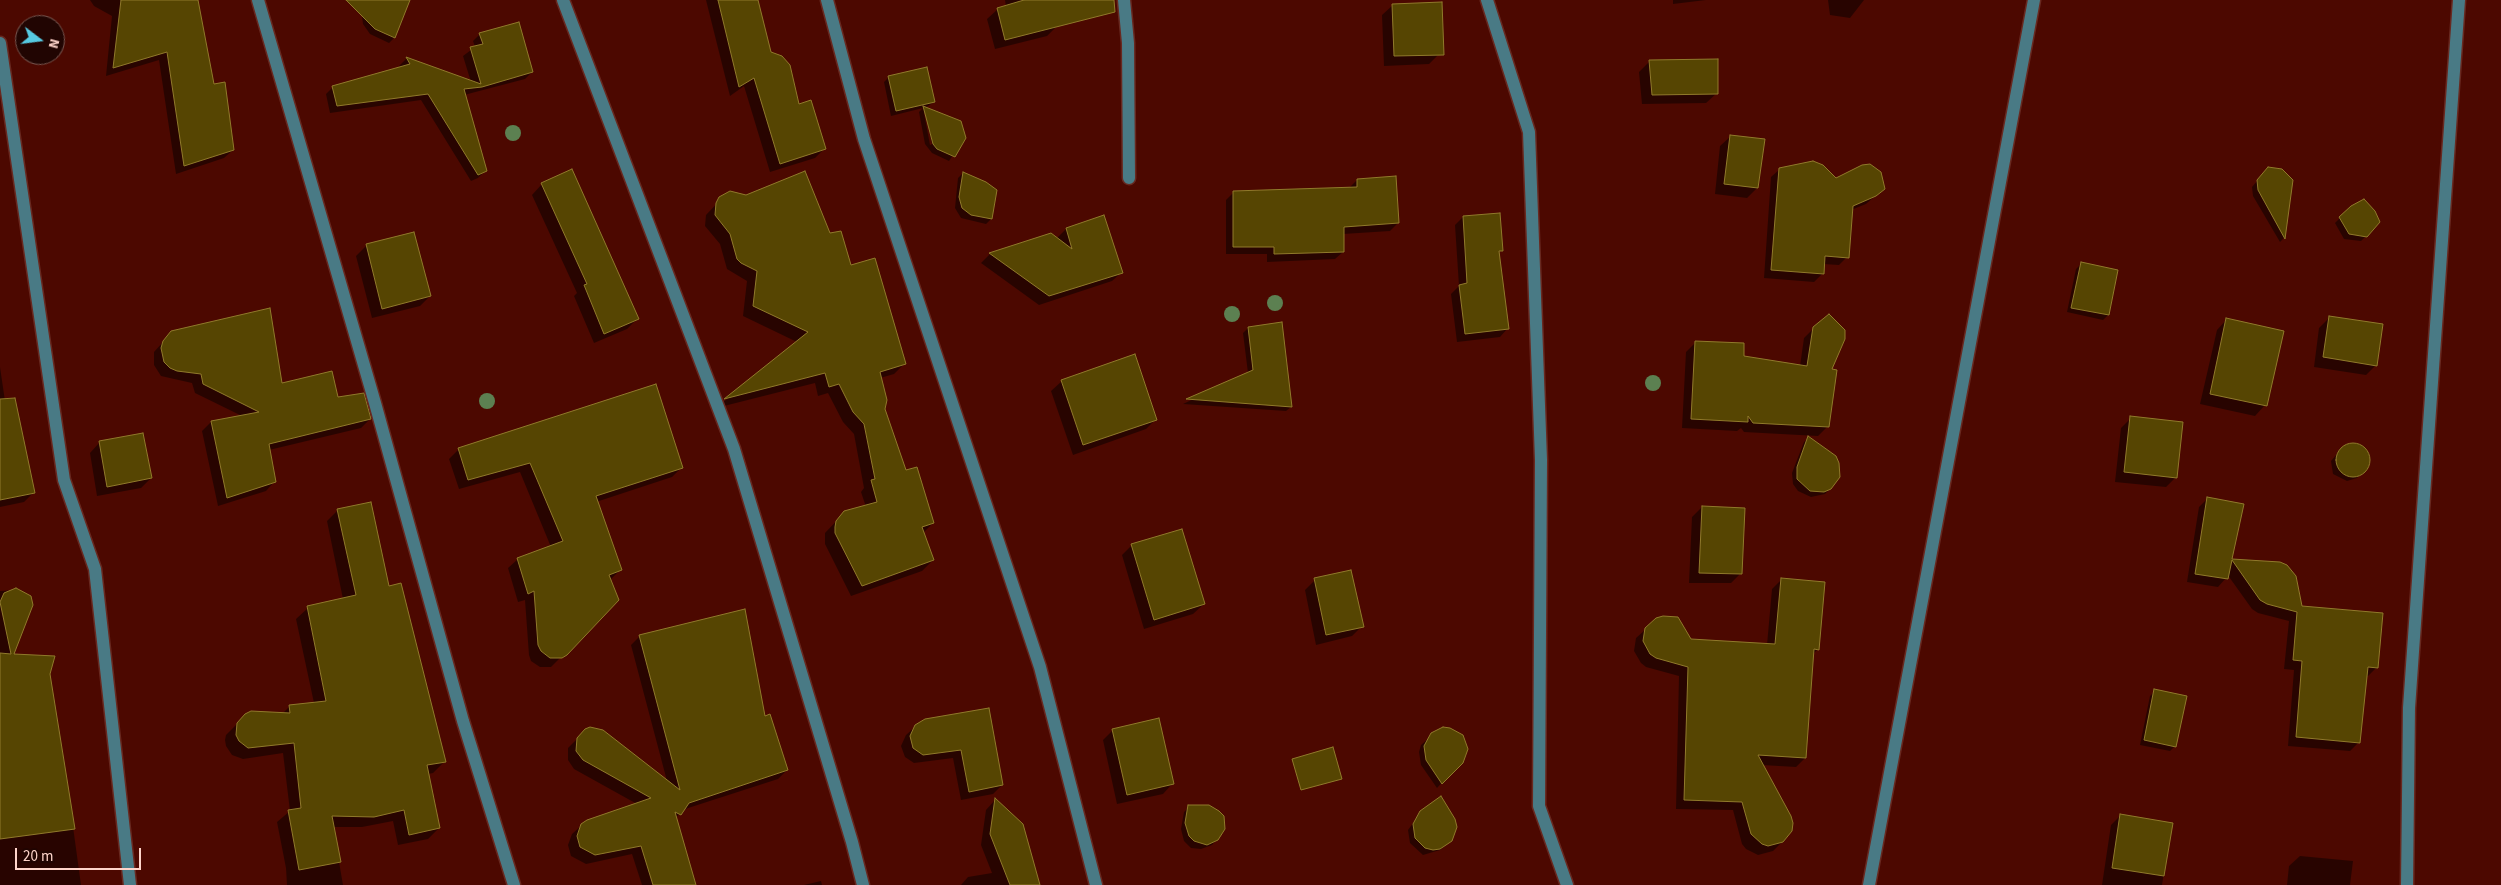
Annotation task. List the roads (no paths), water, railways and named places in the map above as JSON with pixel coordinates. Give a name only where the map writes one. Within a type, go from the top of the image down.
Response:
[{"type":"street","points":[[258,0],[375,403],[462,721],[514,885]]},
{"type":"street","points":[[563,0],[734,449],[852,842],[863,885]]},
{"type":"street","points":[[827,0],[864,139],[1040,667],[1096,885]]},
{"type":"street","points":[[1124,0],[1128,43],[1129,178]]},
{"type":"street","points":[[1486,0],[1530,132],[1541,460],[1539,806],[1567,885]]},
{"type":"street","points":[[1869,885],[2034,0]]},
{"type":"street","points":[[2407,885],[2409,708],[2459,0]]},
{"type":"street","points":[[0,43],[64,480],[95,569],[130,885]]}]
